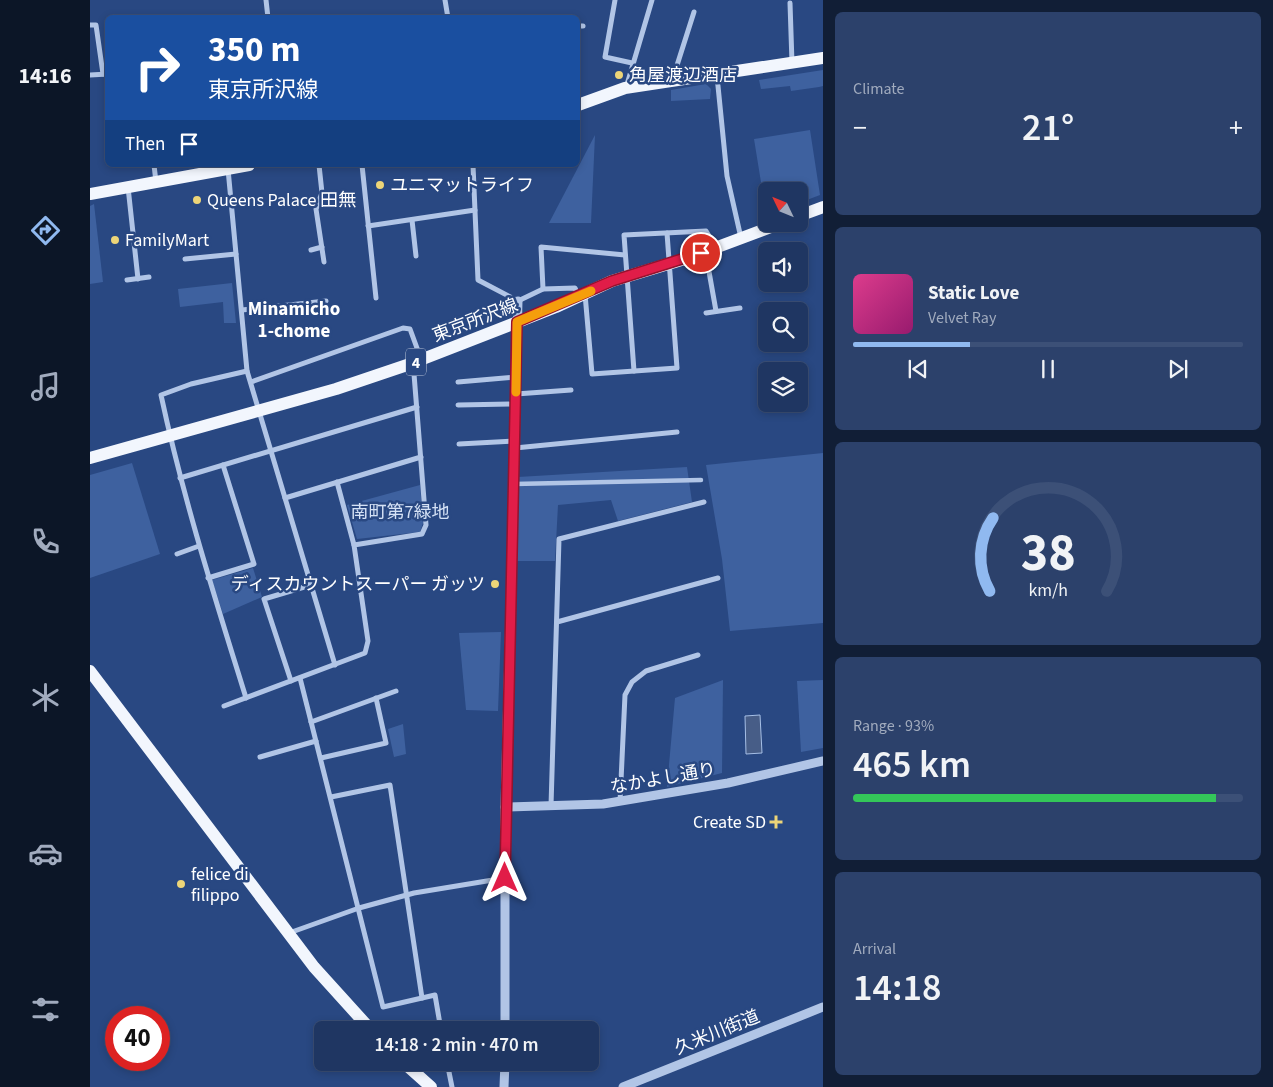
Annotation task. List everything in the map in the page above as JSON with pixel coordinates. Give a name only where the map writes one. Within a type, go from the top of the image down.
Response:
[{"type":"main road","points":[[580,104],[626,88],[717,76],[823,58]]},
{"type":"main road","points":[[90,194],[156,182],[204,169],[238,167]]},
{"type":"main road","points":[[808,213],[823,207]]},
{"type":"main road","name":"東京所沢線","points":[[90,458],[260,412],[416,362],[626,276],[670,264],[758,232]]},
{"type":"main road","points":[[90,671],[289,933],[337,994],[362,1021]]},
{"type":"main road","points":[[414,1071],[431,1087]]},
{"type":"street","points":[[266,0],[268,15]]},
{"type":"street","points":[[445,0],[448,15]]},
{"type":"street","points":[[615,0],[605,57],[632,62]]},
{"type":"street","points":[[626,88],[632,62],[652,0]]},
{"type":"street","points":[[790,4],[792,64]]},
{"type":"street","points":[[672,82],[694,12]]},
{"type":"street","points":[[90,25],[96,26],[105,74],[90,75]]},
{"type":"street","points":[[717,76],[727,176],[741,238]]},
{"type":"street","points":[[154,167],[156,182]]},
{"type":"street","points":[[319,167],[322,193],[316,209],[324,262]]},
{"type":"street","points":[[362,167],[376,298]]},
{"type":"street","points":[[473,167],[478,280],[518,301]]},
{"type":"street","points":[[228,169],[247,371],[335,664]]},
{"type":"street","points":[[128,186],[138,279]]},
{"type":"street","points":[[368,226],[475,210]]},
{"type":"street","points":[[412,220],[416,256]]},
{"type":"street","points":[[634,371],[624,235],[706,231],[710,239],[707,251],[708,266],[716,311]]},
{"type":"street","points":[[518,301],[543,289],[575,288],[581,295],[592,374],[677,368],[667,233]]},
{"type":"street","points":[[543,289],[541,247],[625,254]]},
{"type":"street","points":[[311,250],[322,248]]},
{"type":"street","points":[[185,259],[236,254]]},
{"type":"street","points":[[128,280],[149,277]]},
{"type":"street","points":[[242,310],[326,301]]},
{"type":"street","points":[[506,1021],[505,807],[518,301]]},
{"type":"street","points":[[706,313],[740,308]]},
{"type":"street","points":[[251,382],[403,328],[410,329],[416,362],[414,374],[416,407],[426,524],[422,534],[354,545]]},
{"type":"street","points":[[246,698],[199,546],[180,478],[161,395],[191,384],[247,371]]},
{"type":"street","points":[[458,382],[516,377]]},
{"type":"street","points":[[516,394],[571,390]]},
{"type":"street","points":[[458,405],[516,404]]},
{"type":"street","points":[[180,478],[416,407]]},
{"type":"street","points":[[459,444],[515,444],[677,432]]},
{"type":"street","points":[[285,498],[421,457]]},
{"type":"street","points":[[208,578],[254,564],[223,465]]},
{"type":"street","points":[[514,484],[701,480]]},
{"type":"street","points":[[224,706],[365,653],[368,641],[354,545],[337,482]]},
{"type":"street","points":[[551,806],[559,539],[704,502]]},
{"type":"street","points":[[177,554],[199,546]]},
{"type":"street","points":[[557,622],[718,578]]},
{"type":"street","points":[[291,681],[264,599],[311,585]]},
{"type":"street","points":[[620,802],[625,695],[632,682],[646,671],[698,655]]},
{"type":"street","points":[[300,678],[383,1007],[435,995],[439,1021]]},
{"type":"street","points":[[311,722],[396,691]]},
{"type":"street","points":[[321,758],[386,743],[376,698]]},
{"type":"street","points":[[260,757],[316,741]]},
{"type":"street","name":"なかよし通り","points":[[505,807],[620,802],[728,783],[823,761]]},
{"type":"street","points":[[331,797],[390,784],[422,998]]},
{"type":"street","points":[[289,933],[359,908],[406,896],[505,878]]},
{"type":"street","name":"久米川街道","points":[[623,1087],[823,1007]]},
{"type":"street","points":[[449,1071],[452,1087]]},
{"type":"street","points":[[504,1087],[505,1071]]},
{"type":"green space","points":[[823,70],[823,86],[791,91],[790,86],[761,89],[759,80]]},
{"type":"green space","points":[[706,84],[711,89],[710,99],[671,101],[671,90]]},
{"type":"green space","points":[[810,130],[820,195],[808,200],[808,182],[761,182],[754,139]]},
{"type":"green space","points":[[595,135],[591,223],[549,223],[578,167],[580,167]]},
{"type":"green space","points":[[94,204],[103,282],[90,284],[90,206]]},
{"type":"green space","points":[[232,283],[236,323],[224,323],[223,302],[180,307],[178,289]]},
{"type":"green space","points":[[823,453],[823,623],[730,631],[722,559],[706,465]]},
{"type":"green space","points":[[132,463],[160,554],[90,578],[90,475]]},
{"type":"green space","points":[[687,467],[692,502],[618,521],[611,500],[558,505],[555,561],[515,561],[518,477]]},
{"type":"green space","name":"南町第7緑地","points":[[420,485],[423,523],[420,532],[357,539],[347,505]]},
{"type":"green space","points":[[253,568],[262,597],[223,614],[212,580]]},
{"type":"green space","points":[[501,632],[498,711],[466,710],[459,633]]},
{"type":"green space","points":[[723,680],[722,773],[667,787],[675,698]]},
{"type":"green space","points":[[823,680],[823,748],[801,752],[797,681]]},
{"type":"green space","points":[[403,724],[406,754],[394,757],[388,729]]},
{"type":"shaded area","points":[[760,715],[762,753],[746,754],[745,716]]},
{"type":"slow traffic","points":[[516,392],[517,322],[591,291]]},
{"type":"place","name":"角屋渡辺酒店","points":[[619,75]]},
{"type":"place","name":"ユニマットライフ","points":[[380,185]]},
{"type":"place","name":"Queens Palace 田無","points":[[197,200]]},
{"type":"place","name":"FamilyMart","points":[[115,240]]},
{"type":"place","name":"ディスカウントスーパー ガッツ","points":[[495,584]]},
{"type":"place","name":"Create SD","points":[[776,822]]},
{"type":"place","name":"felice di filippo","points":[[181,884]]},
{"type":"district","name":"Minamicho 1-chome","points":[[294,319]]},
{"type":"route","points":[[505,878],[517,322],[556,307],[612,281],[701,253]]}]
